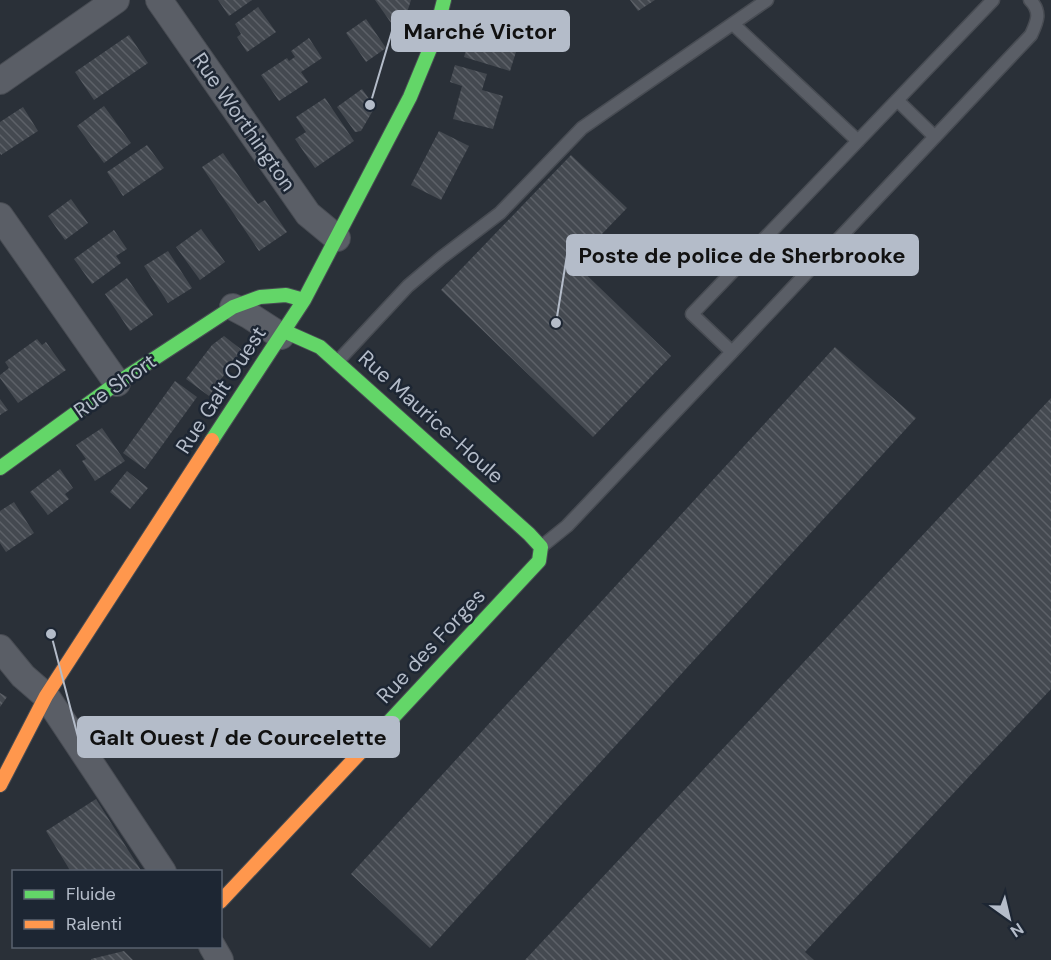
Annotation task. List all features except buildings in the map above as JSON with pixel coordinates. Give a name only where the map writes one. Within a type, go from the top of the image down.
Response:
[{"type":"street","points":[[0,81],[116,0]]},
{"type":"street","name":"Rue Worthington","points":[[159,0],[308,214],[337,238]]},
{"type":"street","name":"Rue Galt Ouest","points":[[0,785],[46,696],[304,300],[410,97],[434,39],[444,0]]},
{"type":"street","points":[[0,216],[117,382]]},
{"type":"street","name":"Rue Short","points":[[0,468],[117,382],[233,307],[260,297],[286,295],[304,300]]},
{"type":"street","points":[[233,307],[282,334]]},
{"type":"street","name":"Rue Maurice-Houle","points":[[282,334],[320,347],[541,547]]},
{"type":"street","name":"Rue des Forges","points":[[222,900],[539,561],[541,547]]},
{"type":"street","points":[[0,648],[23,676],[46,696],[162,870]]},
{"type":"lane","points":[[337,362],[408,286],[500,213],[582,128],[767,0]]},
{"type":"lane","points":[[732,352],[693,314],[993,0]]},
{"type":"lane","points":[[541,547],[567,526],[1031,35],[1038,19],[1034,4],[1029,0]]},
{"type":"lane","points":[[733,24],[858,141]]},
{"type":"lane","points":[[897,100],[935,137]]},
{"type":"traffic: fast","points":[[212,440],[304,300],[410,97],[434,39],[444,0]]},
{"type":"traffic: fast","points":[[0,468],[117,383],[233,307],[260,297],[286,295],[304,300]]},
{"type":"traffic: fast","points":[[284,331],[320,347],[541,547],[539,561],[372,740]]},
{"type":"traffic: slow","points":[[0,785],[46,696],[212,440]]},
{"type":"traffic: slow","points":[[222,900],[372,740]]},
{"type":"place","name":"Marché Victor","points":[[370,105]]},
{"type":"place","name":"Poste de police de Sherbrooke","points":[[556,323]]},
{"type":"place","name":"Galt Ouest / de Courcelette","points":[[51,634]]}]
